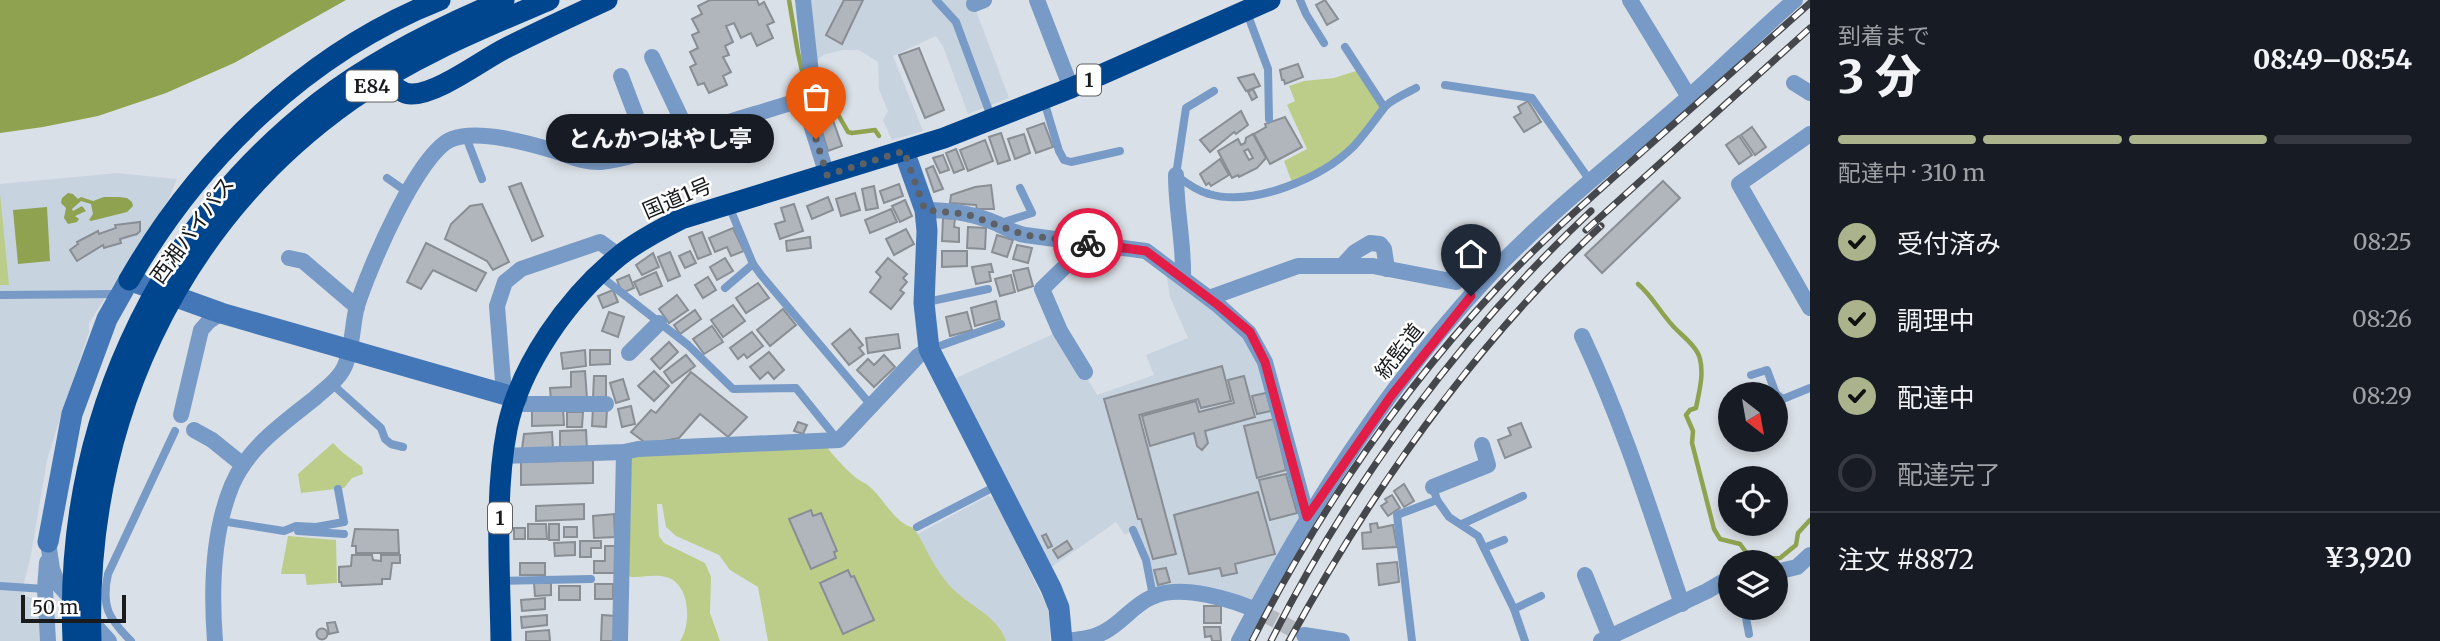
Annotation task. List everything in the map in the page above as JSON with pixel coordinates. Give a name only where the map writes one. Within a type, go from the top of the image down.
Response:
[{"type":"highway","points":[[125,287],[152,241],[211,165],[295,85],[356,42],[394,20],[440,0]]},
{"type":"highway","name":"西湘バイパス","points":[[73,641],[76,534],[97,429],[121,360],[152,296],[173,261],[234,182],[279,136],[320,101],[394,53],[439,28],[504,0]]},
{"type":"highway","name":"西湘バイパス","points":[[91,641],[90,582],[94,536],[100,494],[114,433],[152,336],[188,270],[207,243],[268,171],[312,130],[351,99],[447,44],[549,0]]},
{"type":"highway","points":[[270,108],[330,68],[346,62],[359,62],[378,71],[403,92],[424,92],[607,0]]},
{"type":"highway","name":"国道1号","points":[[502,641],[500,486],[512,399],[560,318],[619,256],[681,219],[944,138],[1071,88],[1270,0]]},
{"type":"street","points":[[215,641],[214,563],[221,520],[232,485],[243,465],[267,436],[332,384],[346,365],[357,307],[407,192],[435,149],[456,138],[486,136],[526,144],[581,161],[616,159],[803,99],[812,82],[803,0]]},
{"type":"street","points":[[1038,0],[1071,88]]},
{"type":"street","points":[[1630,0],[1689,97]]},
{"type":"street","name":"統監道","points":[[1239,641],[1259,612],[1307,517],[1391,396],[1444,328],[1527,237],[1689,97],[1795,0]]},
{"type":"street","points":[[660,66],[689,135]]},
{"type":"street","points":[[621,76],[649,150]]},
{"type":"street","points":[[1794,83],[1810,93]]},
{"type":"street","points":[[803,99],[827,175]]},
{"type":"street","points":[[1810,135],[1734,181],[1810,307]]},
{"type":"street","points":[[904,151],[925,210],[925,303],[929,349],[1059,607],[1062,641],[1103,633],[1135,607],[1153,596],[1168,592],[1205,595],[1259,612]]},
{"type":"street","points":[[1176,175],[1177,206],[1184,254],[1183,277]]},
{"type":"street","points":[[925,210],[966,214],[1025,235],[1146,251],[1183,277],[1250,332],[1265,362],[1307,517]]},
{"type":"street","points":[[512,399],[497,306],[505,282],[521,269],[600,243],[619,256]]},
{"type":"street","points":[[1085,372],[1060,331],[1042,289],[1089,243]]},
{"type":"street","points":[[1343,265],[1355,252],[1370,243],[1380,244],[1384,249],[1387,269]]},
{"type":"street","points":[[1165,265],[1184,254]]},
{"type":"street","points":[[289,258],[303,261],[357,307]]},
{"type":"street","points":[[1209,298],[1298,266],[1343,265],[1387,269],[1457,282]]},
{"type":"street","points":[[48,641],[45,589],[48,542],[72,414],[107,319],[125,287],[350,349],[512,399],[606,404]]},
{"type":"street","points":[[181,415],[201,330],[221,313]]},
{"type":"street","points":[[629,353],[659,323]]},
{"type":"street","points":[[1582,336],[1628,443],[1682,604]]},
{"type":"street","points":[[503,456],[839,440],[870,404],[918,356],[929,349]]},
{"type":"street","points":[[194,430],[212,440],[243,465]]},
{"type":"street","points":[[1435,493],[1488,465],[1482,446]]},
{"type":"street","points":[[620,641],[624,452]]},
{"type":"street","points":[[48,542],[52,569],[63,590],[109,641]]},
{"type":"street","points":[[1788,569],[1797,567],[1810,555]]},
{"type":"street","points":[[1586,586],[1606,639],[1718,584]]},
{"type":"street","points":[[45,589],[63,590]]},
{"type":"street","points":[[1309,637],[1342,641]]},
{"type":"lane","points":[[936,0],[956,22],[992,120]]},
{"type":"lane","points":[[1300,0],[1324,43]]},
{"type":"lane","points":[[1246,11],[1268,69],[1269,119]]},
{"type":"lane","points":[[1345,47],[1384,107]]},
{"type":"lane","points":[[1445,85],[1532,98],[1591,182]]},
{"type":"lane","points":[[1214,91],[1186,108],[1176,175],[1208,194],[1238,198],[1293,184],[1330,165],[1352,147],[1378,119],[1384,107],[1416,88]]},
{"type":"lane","points":[[1043,99],[1064,160],[1071,162],[1120,151]]},
{"type":"lane","points":[[456,138],[481,179]]},
{"type":"lane","points":[[387,178],[407,192]]},
{"type":"lane","points":[[998,224],[1032,213],[1020,188]]},
{"type":"lane","points":[[728,203],[753,264],[870,404]]},
{"type":"lane","points":[[725,288],[753,264]]},
{"type":"lane","points":[[599,275],[688,345],[733,388],[796,388],[839,440]]},
{"type":"lane","points":[[0,295],[125,287]]},
{"type":"lane","points":[[925,303],[988,289]]},
{"type":"lane","points":[[929,349],[1001,324]]},
{"type":"lane","points":[[1751,375],[1767,370],[1772,382]]},
{"type":"lane","points":[[332,384],[381,428],[385,439],[402,447]]},
{"type":"lane","points":[[1788,397],[1810,388]]},
{"type":"lane","points":[[131,641],[111,619],[104,591],[108,574],[176,431]]},
{"type":"lane","points":[[917,527],[999,485]]},
{"type":"lane","points":[[284,530],[296,526],[316,527],[344,522],[338,489]]},
{"type":"lane","points":[[1412,641],[1396,515],[1435,493],[1449,517],[1478,536],[1514,609],[1525,641]]},
{"type":"lane","points":[[1461,524],[1523,496]]},
{"type":"lane","points":[[221,520],[284,530],[344,534]]},
{"type":"lane","points":[[1133,530],[1146,560],[1153,596]]},
{"type":"lane","points":[[1485,548],[1504,540]]},
{"type":"lane","points":[[500,582],[591,579]]},
{"type":"lane","points":[[0,586],[45,589]]},
{"type":"lane","points":[[1514,609],[1541,596]]},
{"type":"lane","points":[[1746,620],[1749,634]]},
{"type":"shaded area","points":[[0,0],[346,0],[234,63],[166,93],[98,116],[0,133]]},
{"type":"shaded area","points":[[803,0],[972,0],[1009,98],[968,114],[943,46],[936,36],[893,56],[923,131],[892,140],[883,120],[888,111],[879,89],[878,62],[859,50],[843,50],[823,55],[810,67]]},
{"type":"shaded area","points":[[1359,70],[1384,107],[1352,147],[1293,185],[1284,161],[1307,149],[1287,105],[1295,101],[1289,86],[1304,81],[1334,78]]},
{"type":"shaded area","points":[[117,173],[177,179],[168,200],[89,323],[89,332],[47,460],[23,587],[25,596],[33,599],[37,605],[40,641],[0,641],[0,184]]},
{"type":"shaded area","points":[[0,193],[9,285],[0,285]]},
{"type":"shaded area","points":[[68,193],[78,199],[81,197],[93,201],[104,197],[127,198],[133,206],[127,212],[91,221],[91,204],[81,201],[73,211],[82,206],[86,211],[75,216],[79,219],[77,222],[68,224],[64,218],[66,208],[61,203]]},
{"type":"shaded area","points":[[47,207],[50,261],[18,264],[13,210]]},
{"type":"shaded area","points":[[1165,265],[1249,333],[1307,517],[1255,610],[1205,595],[1153,596],[1146,560],[1133,530],[1125,535],[1116,522],[1043,573],[947,382],[1060,331],[1097,395],[1154,375],[1146,355],[1188,338],[1170,297]]},
{"type":"shaded area","points":[[822,441],[856,478],[875,492],[895,516],[914,528],[945,580],[960,596],[995,623],[1006,641],[768,641],[758,587],[730,570],[719,555],[676,536],[666,527],[662,504],[657,504],[659,536],[664,543],[705,563],[711,577],[710,613],[720,641],[680,641],[687,615],[680,587],[666,577],[631,577],[620,569],[624,452]]},
{"type":"shaded area","points":[[333,443],[362,467],[363,474],[352,478],[344,488],[301,493],[298,474]]},
{"type":"shaded area","points":[[988,496],[995,499],[1047,607],[1051,622],[1050,641],[997,641],[939,583],[914,536]]},
{"type":"shaded area","points":[[288,536],[336,540],[337,583],[307,585],[305,574],[281,574]]},
{"type":"building","points":[[710,0],[757,0],[759,5],[764,2],[774,22],[767,25],[773,38],[757,46],[751,33],[741,38],[734,23],[726,26],[733,42],[725,46],[729,55],[723,57],[731,72],[723,76],[727,85],[709,93],[704,83],[698,85],[690,67],[696,64],[690,52],[698,48],[692,35],[699,32],[692,19],[702,14],[698,6]]},
{"type":"building","points":[[844,0],[863,0],[842,44],[826,35]]},
{"type":"building","points":[[1325,0],[1338,19],[1327,25],[1316,5]]},
{"type":"building","points":[[919,48],[944,110],[925,118],[899,55]]},
{"type":"building","points":[[1298,64],[1303,77],[1285,84],[1280,70]]},
{"type":"building","points":[[1254,74],[1260,86],[1246,91],[1238,78]]},
{"type":"building","points":[[1253,89],[1257,97],[1252,100],[1248,92]]},
{"type":"building","points":[[1528,101],[1541,122],[1524,132],[1514,117],[1521,113],[1518,107]]},
{"type":"building","points":[[1241,111],[1248,125],[1236,134],[1234,132],[1210,152],[1200,140]]},
{"type":"building","points":[[830,112],[842,146],[828,151],[817,116]]},
{"type":"building","points":[[1285,117],[1302,147],[1270,164],[1254,134],[1266,127],[1265,124]]},
{"type":"building","points":[[1044,123],[1053,147],[1036,153],[1027,129]]},
{"type":"building","points":[[1752,127],[1766,147],[1755,155],[1741,135]]},
{"type":"building","points":[[1001,133],[1010,160],[998,164],[989,137]]},
{"type":"building","points":[[1024,134],[1030,153],[1015,159],[1008,139]]},
{"type":"building","points":[[1253,134],[1266,158],[1257,168],[1232,178],[1218,151],[1238,139],[1241,145]],"holes":[[[1248,149],[1253,158],[1249,160],[1244,151]]]},
{"type":"building","points":[[1739,136],[1752,155],[1739,164],[1726,145]]},
{"type":"building","points":[[985,140],[993,161],[968,171],[960,150]]},
{"type":"building","points":[[956,149],[964,169],[954,173],[946,153]]},
{"type":"building","points":[[943,155],[949,170],[940,173],[933,158]]},
{"type":"building","points":[[1220,159],[1229,175],[1211,186],[1209,183],[1206,185],[1200,174]]},
{"type":"building","points":[[933,166],[943,189],[934,192],[926,169]]},
{"type":"building","points":[[1663,181],[1680,198],[1602,273],[1585,255]]},
{"type":"building","points":[[521,183],[543,236],[532,241],[509,187]]},
{"type":"building","points":[[899,184],[903,196],[884,203],[880,191]]},
{"type":"building","points":[[991,185],[994,209],[977,209],[976,205],[950,203],[951,195]]},
{"type":"building","points":[[874,186],[878,208],[866,210],[862,189]]},
{"type":"building","points":[[855,193],[860,210],[841,216],[836,199]]},
{"type":"building","points":[[828,197],[833,210],[812,219],[807,206]]},
{"type":"building","points":[[905,200],[912,216],[900,222],[892,206]]},
{"type":"building","points":[[482,204],[509,262],[493,270],[487,261],[445,239],[451,224],[470,206]]},
{"type":"building","points":[[794,204],[803,231],[780,239],[775,224],[785,221],[781,208]]},
{"type":"building","points":[[891,209],[897,222],[870,233],[865,220]]},
{"type":"building","points":[[943,218],[955,219],[954,227],[959,228],[959,242],[942,241]]},
{"type":"building","points":[[140,222],[140,231],[137,234],[120,239],[121,243],[104,248],[103,245],[77,261],[70,250],[77,242],[98,231],[99,234],[116,228],[115,225]]},
{"type":"building","points":[[968,227],[986,228],[985,249],[967,248]]},
{"type":"building","points":[[733,228],[744,251],[731,256],[727,247],[715,252],[709,238]]},
{"type":"building","points":[[906,229],[914,244],[894,255],[886,239]]},
{"type":"building","points":[[702,232],[711,254],[698,259],[689,237]]},
{"type":"building","points":[[997,235],[1013,240],[1007,257],[992,252]]},
{"type":"building","points":[[810,237],[811,248],[787,251],[786,241]]},
{"type":"building","points":[[426,243],[486,273],[476,291],[433,270],[421,289],[407,282]]},
{"type":"building","points":[[1017,245],[1032,248],[1028,263],[1013,259]]},
{"type":"building","points":[[690,251],[696,263],[685,268],[679,256]]},
{"type":"building","points":[[942,251],[967,251],[967,266],[942,267]]},
{"type":"building","points":[[670,252],[680,276],[668,281],[658,257]]},
{"type":"building","points":[[653,253],[659,267],[642,275],[636,265]]},
{"type":"building","points":[[725,258],[733,271],[717,280],[710,267]]},
{"type":"building","points":[[888,258],[907,274],[903,278],[907,282],[900,290],[904,293],[891,309],[870,292],[881,277],[876,272]]},
{"type":"building","points":[[991,264],[991,281],[976,284],[972,267]]},
{"type":"building","points":[[1028,268],[1033,286],[1018,291],[1013,271]]},
{"type":"building","points":[[656,272],[662,286],[640,295],[634,282]]},
{"type":"building","points":[[629,275],[634,288],[622,293],[617,280]]},
{"type":"building","points":[[1011,275],[1015,292],[1000,296],[995,279]]},
{"type":"building","points":[[708,277],[716,290],[703,298],[695,285]]},
{"type":"building","points":[[758,283],[769,298],[746,313],[736,298]]},
{"type":"building","points":[[613,290],[618,302],[603,308],[598,296]]},
{"type":"building","points":[[677,295],[688,310],[669,323],[659,309]]},
{"type":"building","points":[[996,301],[1000,319],[975,326],[971,308]]},
{"type":"building","points":[[733,305],[745,321],[723,337],[711,320]]},
{"type":"building","points":[[783,309],[796,325],[770,346],[757,330]]},
{"type":"building","points":[[695,310],[701,319],[680,334],[674,325]]},
{"type":"building","points":[[609,312],[624,317],[618,337],[602,331]]},
{"type":"building","points":[[967,312],[972,330],[950,336],[946,317]]},
{"type":"building","points":[[712,326],[723,342],[704,354],[693,339]]},
{"type":"building","points":[[850,329],[863,345],[859,348],[864,354],[849,365],[832,344]]},
{"type":"building","points":[[752,332],[763,346],[747,358],[744,354],[738,359],[730,348]]},
{"type":"building","points":[[898,334],[900,348],[868,353],[866,338]]},
{"type":"building","points":[[669,342],[678,352],[660,369],[651,359]]},
{"type":"building","points":[[585,350],[586,366],[563,369],[561,353]]},
{"type":"building","points":[[590,350],[610,350],[610,364],[590,365]]},
{"type":"building","points":[[769,352],[784,370],[774,379],[768,372],[760,379],[750,367]]},
{"type":"building","points":[[686,355],[695,366],[672,383],[664,372]]},
{"type":"building","points":[[884,355],[895,367],[874,387],[857,370],[868,359],[874,365]]},
{"type":"building","points":[[1222,366],[1231,401],[1201,408],[1198,399],[1139,415],[1176,554],[1153,559],[1141,519],[1138,519],[1104,399]]},
{"type":"building","points":[[585,371],[587,399],[551,401],[550,388],[571,387],[571,372]]},
{"type":"building","points":[[654,371],[669,386],[654,401],[638,386]]},
{"type":"building","points":[[691,372],[747,417],[728,437],[700,414],[679,438],[647,444],[631,432],[651,410],[656,413]]},
{"type":"building","points":[[594,376],[606,376],[606,399],[593,398]]},
{"type":"building","points":[[1244,376],[1255,417],[1205,431],[1208,443],[1202,450],[1197,446],[1194,433],[1150,446],[1142,416],[1196,401],[1199,412],[1234,403],[1228,380]]},
{"type":"building","points":[[623,379],[629,399],[616,403],[610,383]]},
{"type":"building","points":[[1270,392],[1275,410],[1257,414],[1252,396]]},
{"type":"building","points":[[631,406],[635,424],[622,427],[618,409]]},
{"type":"building","points":[[532,407],[563,407],[564,425],[532,426]]},
{"type":"building","points":[[593,408],[607,409],[606,427],[592,426]]},
{"type":"building","points":[[567,412],[583,412],[582,427],[567,427]]},
{"type":"building","points":[[1274,419],[1286,470],[1257,478],[1244,426]]},
{"type":"building","points":[[798,422],[807,425],[803,434],[794,431]]},
{"type":"building","points":[[1521,423],[1531,447],[1505,458],[1498,440],[1511,435],[1508,428]]},
{"type":"building","points":[[586,430],[587,449],[560,449],[560,431]]},
{"type":"building","points":[[552,432],[553,449],[522,449],[524,434]]},
{"type":"building","points":[[593,460],[593,483],[521,485],[521,462]]},
{"type":"building","points":[[1286,474],[1297,513],[1270,520],[1259,480]]},
{"type":"building","points":[[1404,484],[1414,501],[1404,507],[1394,491]]},
{"type":"building","points":[[1258,492],[1275,554],[1235,564],[1237,573],[1222,576],[1220,568],[1189,574],[1174,515]]},
{"type":"building","points":[[1392,495],[1400,508],[1388,516],[1381,506],[1387,502],[1385,499]]},
{"type":"building","points":[[584,504],[584,519],[536,521],[536,506]]},
{"type":"building","points":[[811,510],[813,516],[821,513],[837,551],[834,552],[836,558],[811,569],[789,519]]},
{"type":"building","points":[[614,514],[615,537],[594,538],[593,516]]},
{"type":"building","points":[[1377,523],[1378,528],[1393,525],[1397,547],[1363,549],[1362,533],[1371,532],[1370,524]]},
{"type":"building","points":[[528,524],[546,524],[547,539],[528,539]]},
{"type":"building","points":[[549,524],[559,524],[559,540],[549,540]]},
{"type":"building","points":[[564,527],[577,527],[577,537],[564,537]]},
{"type":"building","points":[[514,528],[525,528],[525,539],[514,539]]},
{"type":"building","points":[[355,529],[398,530],[399,553],[356,553],[356,546],[352,546]]},
{"type":"building","points":[[1046,534],[1052,546],[1048,548],[1042,536]]},
{"type":"building","points":[[580,541],[601,541],[601,548],[591,548],[591,557],[580,557]]},
{"type":"building","points":[[1067,541],[1072,549],[1058,558],[1053,550]]},
{"type":"building","points":[[575,542],[575,555],[555,556],[554,543]]},
{"type":"building","points":[[605,546],[616,546],[616,573],[594,573],[594,561],[605,561]]},
{"type":"building","points":[[352,555],[372,555],[373,560],[381,561],[381,555],[400,555],[400,563],[392,563],[390,579],[382,579],[382,584],[342,586],[339,582],[339,567],[351,566]]},
{"type":"building","points":[[1397,562],[1399,582],[1379,585],[1377,564]]},
{"type":"building","points":[[520,563],[545,563],[545,575],[520,575]]},
{"type":"building","points":[[1166,568],[1170,582],[1158,585],[1154,570]]},
{"type":"building","points":[[848,570],[851,577],[854,576],[874,620],[843,634],[820,583]]},
{"type":"building","points":[[534,583],[551,583],[551,595],[535,596]]},
{"type":"building","points":[[595,584],[613,584],[613,599],[595,599]]},
{"type":"building","points":[[559,586],[580,586],[580,600],[559,600]]},
{"type":"building","points":[[545,598],[545,609],[522,611],[521,600]]},
{"type":"building","points":[[1204,606],[1221,606],[1221,623],[1204,623]]},
{"type":"building","points":[[547,615],[547,625],[522,628],[521,617]]},
{"type":"building","points":[[602,615],[616,616],[616,641],[601,641]]},
{"type":"building","points":[[335,622],[338,632],[329,634],[327,623]]},
{"type":"building","points":[[1204,627],[1220,627],[1221,641],[1212,641],[1211,636],[1205,637]]},
{"type":"building","points":[[322,629],[326,630],[326,638],[322,639],[318,638],[317,634],[318,630]]},
{"type":"building","points":[[549,630],[550,641],[526,641],[526,632]]},
{"type":"waterway","points":[[789,0],[805,84]]},
{"type":"waterway","points":[[816,94],[832,104],[848,132],[875,130],[879,136]]},
{"type":"waterway","points":[[1638,284],[1692,345],[1700,359],[1701,377],[1696,408],[1686,415],[1693,431],[1692,443],[1714,529],[1720,539],[1740,544],[1751,559],[1780,558],[1796,545],[1798,533],[1810,520]]},
{"type":"tunnel","points":[[1262,613],[1304,635]]},
{"type":"railway","points":[[1252,641],[1333,500],[1395,410],[1464,325],[1552,233],[1810,3]]},
{"type":"railway","points":[[1586,230],[1810,28]]},
{"type":"railway","points":[[1271,641],[1336,525],[1412,413],[1498,307],[1591,211]]},
{"type":"railway","points":[[1289,641],[1355,528],[1428,421],[1510,320],[1601,226]]},
{"type":"way so far","points":[[816,139],[827,175],[904,151],[925,210],[966,214],[1025,235],[1088,243]]},
{"type":"place","name":"とんかつはやし亭","points":[[816,139]]},
{"type":"route","points":[[1088,243],[1146,251],[1183,277],[1250,332],[1272,383],[1307,517],[1391,396],[1471,296]]}]
